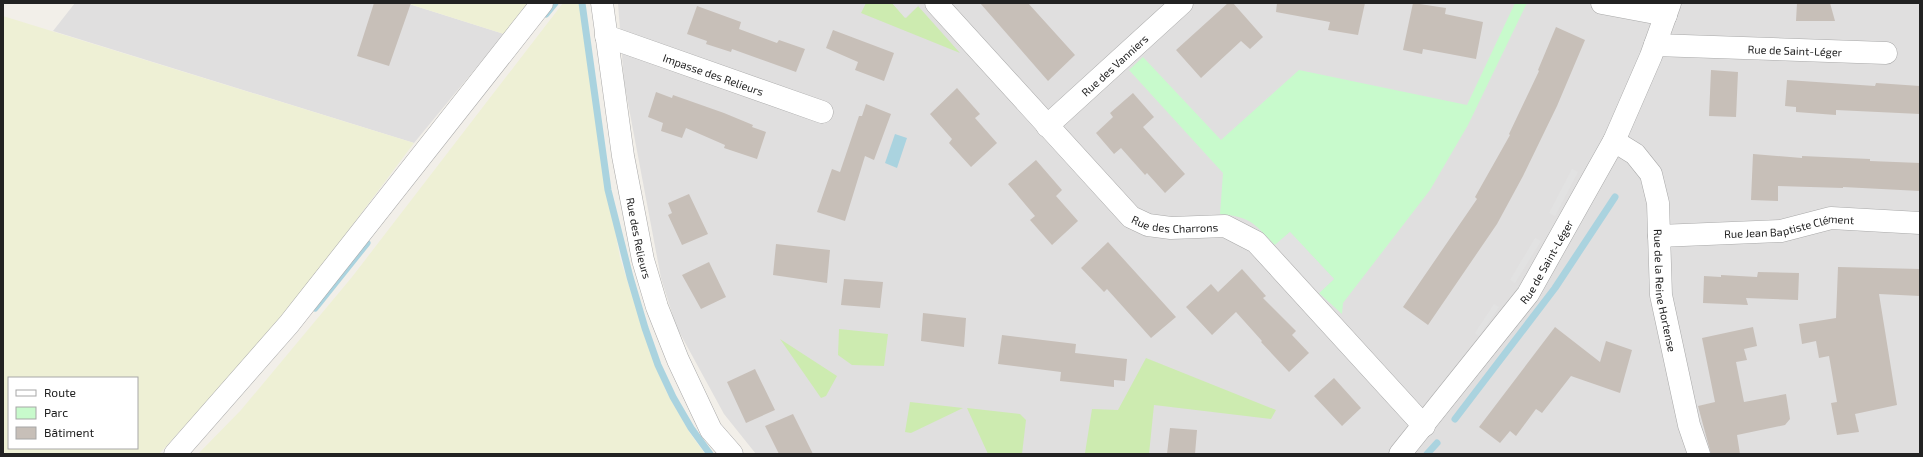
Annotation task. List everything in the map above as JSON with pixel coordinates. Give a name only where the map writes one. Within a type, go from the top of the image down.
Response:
[{"type":"street","points":[[175,454],[289,324],[542,3]]},
{"type":"street","name":"Rue des Relieurs","points":[[602,3],[633,213],[643,260],[657,307],[678,360],[711,430],[732,454]]},
{"type":"street","name":"Rue des Charrons","points":[[936,3],[1047,126],[1132,217],[1148,225],[1171,228],[1225,226],[1256,242],[1424,426]]},
{"type":"street","name":"Rue des Vanniers","points":[[1047,126],[1182,3]]},
{"type":"street","points":[[1602,3],[1668,9]]},
{"type":"street","name":"Rue de Saint-Léger","points":[[1400,454],[1424,426],[1528,294],[1614,140],[1655,45],[1668,9]]},
{"type":"street","name":"Impasse des Relieurs","points":[[606,36],[822,112]]},
{"type":"street","name":"Rue de Saint-Léger","points":[[1655,45],[1886,52]]},
{"type":"street","name":"Rue de la Reine Hortense","points":[[1614,140],[1635,154],[1651,174],[1658,203],[1661,295],[1689,425],[1700,454]]},
{"type":"street","name":"Rue Jean Baptiste Clément","points":[[1658,236],[1781,231],[1830,218],[1920,223]]},
{"type":"shaded area","points":[[75,3],[406,3],[504,34],[414,143],[53,31]]},
{"type":"shaded area","points":[[618,3],[1920,3],[1920,454],[756,454],[724,414],[676,326],[661,278],[624,82]]},
{"type":"shaded area","points":[[892,3],[915,3],[918,6],[905,18]]},
{"type":"shaded area","points":[[1572,169],[1578,172],[1555,216],[1549,213]]},
{"type":"shaded area","points":[[1290,232],[1334,279],[1319,293],[1275,245]]},
{"type":"shaded area","points":[[1535,238],[1541,241],[1515,283],[1510,280]]},
{"type":"shaded area","points":[[1494,304],[1499,307],[1479,336],[1475,333]]},
{"type":"green space","points":[[406,3],[527,3],[504,34]]},
{"type":"green space","points":[[563,3],[582,3],[608,190],[620,258],[648,345],[666,391],[690,433],[705,454],[198,454],[241,410],[352,277]]},
{"type":"green space","points":[[866,3],[892,3],[906,18],[918,6],[960,53],[861,13]]},
{"type":"green space","points":[[1515,3],[1527,3],[1468,125],[1430,190],[1343,303],[1342,314],[1319,293],[1334,279],[1290,232],[1275,245],[1252,223],[1239,217],[1220,214],[1223,173],[1129,70],[1143,57],[1221,140],[1299,70],[1467,105]]},
{"type":"green space","points":[[3,16],[414,143],[315,275],[244,361],[159,454],[3,454]]},
{"type":"green space","points":[[839,329],[888,334],[884,366],[852,365],[838,355]]},
{"type":"green space","points":[[780,339],[837,376],[826,396],[821,398]]},
{"type":"green space","points":[[1146,358],[1276,410],[1271,419],[1154,405],[1149,454],[1085,453],[1092,409],[1118,410]]},
{"type":"green space","points":[[910,402],[963,408],[911,433],[905,432]]},
{"type":"green space","points":[[967,408],[1020,414],[1026,420],[1022,454],[988,454]]},
{"type":"water","points":[[895,134],[907,138],[897,168],[885,163]]},
{"type":"building","points":[[374,3],[411,3],[389,66],[357,56]]},
{"type":"building","points":[[980,3],[1028,3],[1075,55],[1048,81]]},
{"type":"building","points":[[1228,3],[1233,3],[1263,37],[1250,49],[1241,41],[1201,78],[1176,50]]},
{"type":"building","points":[[1277,3],[1365,3],[1358,35],[1328,30],[1330,22],[1276,12]]},
{"type":"building","points":[[1413,3],[1446,8],[1445,14],[1483,22],[1476,59],[1423,49],[1422,54],[1403,50]]},
{"type":"building","points":[[1797,3],[1830,3],[1835,21],[1796,21]]},
{"type":"building","points":[[697,6],[741,22],[739,29],[777,43],[779,40],[805,49],[796,72],[732,49],[731,52],[706,44],[707,41],[687,34]]},
{"type":"building","points":[[1556,27],[1585,40],[1557,106],[1523,176],[1497,224],[1428,325],[1403,307],[1477,199],[1475,197],[1510,135],[1509,134],[1539,71],[1538,70]]},
{"type":"building","points":[[833,30],[894,53],[884,81],[855,70],[858,62],[826,48]]},
{"type":"building","points":[[1711,70],[1738,72],[1736,117],[1709,116]]},
{"type":"building","points":[[1787,80],[1875,86],[1876,83],[1920,86],[1920,114],[1836,110],[1836,115],[1796,112],[1796,107],[1785,106]]},
{"type":"building","points":[[957,88],[980,114],[975,118],[997,143],[971,167],[949,143],[952,139],[930,114]]},
{"type":"building","points":[[656,92],[672,98],[673,95],[724,113],[753,125],[752,127],[766,132],[757,159],[724,148],[725,145],[686,128],[682,138],[661,131],[663,123],[648,117]]},
{"type":"building","points":[[1133,93],[1154,117],[1143,127],[1185,174],[1165,193],[1147,173],[1145,175],[1121,148],[1114,154],[1096,133],[1113,117],[1110,113]]},
{"type":"building","points":[[866,104],[891,114],[874,160],[865,156],[845,221],[817,212],[832,169],[840,172],[859,116],[862,116]]},
{"type":"building","points":[[1753,154],[1802,158],[1802,156],[1920,163],[1920,191],[1843,187],[1778,186],[1778,201],[1751,200]]},
{"type":"building","points":[[1036,160],[1062,190],[1056,196],[1078,221],[1052,245],[1030,220],[1035,216],[1008,184]]},
{"type":"building","points":[[689,194],[708,234],[682,245],[668,215],[672,213],[668,203]]},
{"type":"building","points":[[1108,242],[1176,317],[1151,338],[1107,289],[1104,292],[1081,268]]},
{"type":"building","points":[[776,244],[830,250],[827,283],[773,275]]},
{"type":"building","points":[[709,262],[726,297],[701,309],[682,275]]},
{"type":"building","points":[[1838,267],[1920,269],[1920,296],[1879,294],[1897,405],[1855,414],[1859,432],[1837,435],[1831,403],[1837,402],[1829,356],[1819,358],[1816,341],[1802,344],[1799,324],[1836,318]]},
{"type":"building","points":[[1242,269],[1266,296],[1263,298],[1296,331],[1292,335],[1309,353],[1289,372],[1236,312],[1212,335],[1186,307],[1211,284],[1218,292]]},
{"type":"building","points":[[1758,272],[1799,273],[1798,300],[1746,298],[1748,305],[1703,303],[1704,276],[1721,277],[1721,275],[1757,277]]},
{"type":"building","points":[[844,279],[883,282],[880,308],[841,305]]},
{"type":"building","points":[[923,313],[966,318],[964,347],[921,341]]},
{"type":"building","points":[[1555,327],[1600,362],[1606,341],[1632,350],[1620,393],[1571,376],[1542,413],[1536,409],[1516,436],[1510,431],[1500,443],[1479,427]]},
{"type":"building","points":[[1753,327],[1757,346],[1744,349],[1747,360],[1736,362],[1744,402],[1786,394],[1790,419],[1785,425],[1737,435],[1740,454],[1711,454],[1698,406],[1715,402],[1702,338]]},
{"type":"building","points":[[1002,335],[1076,344],[1075,353],[1127,359],[1125,381],[1114,380],[1114,387],[1060,381],[1061,372],[998,364]]},
{"type":"building","points":[[755,369],[775,410],[746,423],[727,382]]},
{"type":"building","points":[[1334,378],[1361,408],[1342,426],[1314,396]]},
{"type":"building","points":[[793,414],[813,454],[779,454],[765,426]]},
{"type":"building","points":[[1170,428],[1197,430],[1195,454],[1167,454]]},
{"type":"waterway","points":[[546,14],[555,3]]},
{"type":"waterway","points":[[582,3],[608,190],[630,277],[658,365],[673,397],[691,428],[710,454]]},
{"type":"waterway","points":[[1455,419],[1555,288],[1615,197]]},
{"type":"waterway","points":[[315,308],[367,243]]},
{"type":"waterway","points":[[1427,454],[1437,443]]}]
